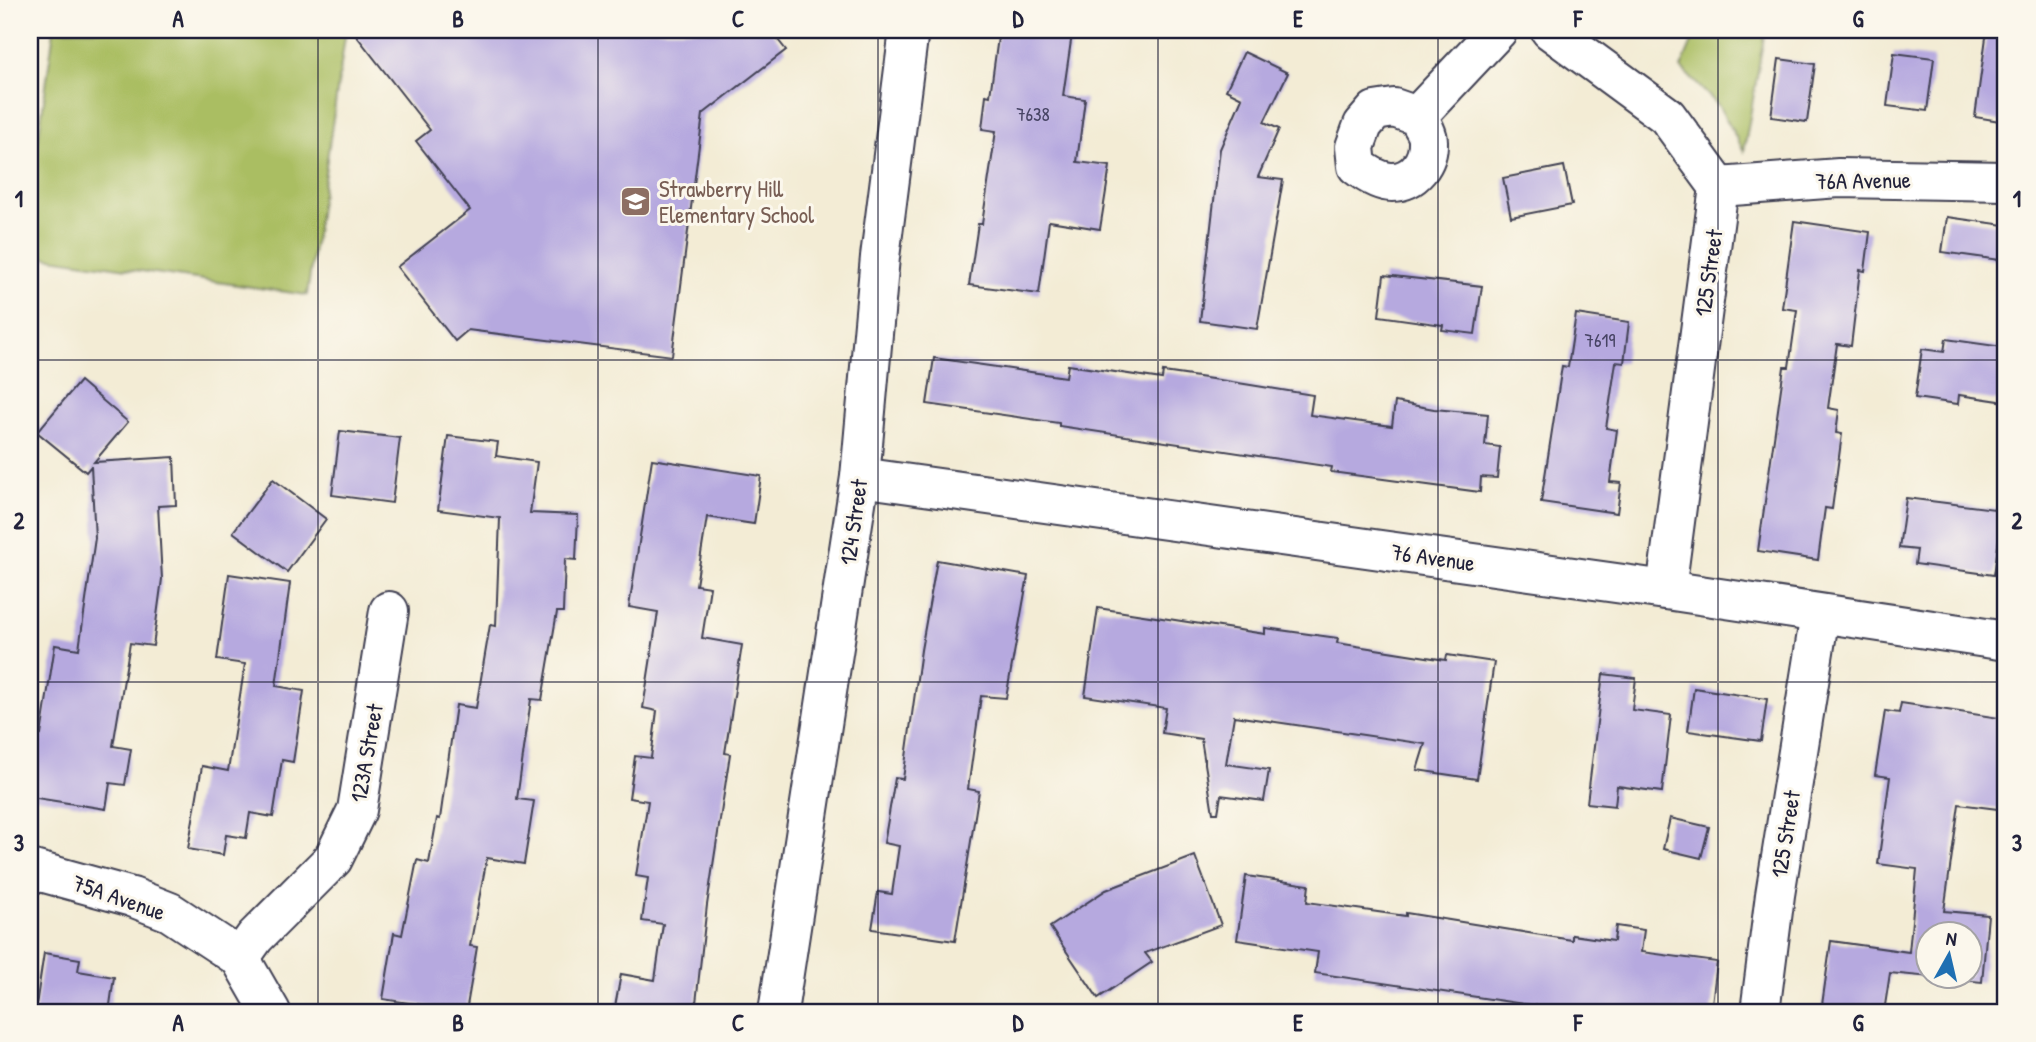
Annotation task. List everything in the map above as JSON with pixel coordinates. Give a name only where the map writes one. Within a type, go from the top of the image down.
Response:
[{"type":"street","name":"124 Street","points":[[778,1012],[860,477],[884,215],[909,30]]},
{"type":"street","points":[[1417,116],[1498,30]]},
{"type":"street","points":[[1550,30],[1667,116],[1719,187]]},
{"type":"street","name":"76A Avenue","points":[[1719,187],[1839,178],[2006,181]]},
{"type":"street","name":"125 Street","points":[[1666,590],[1719,187]]},
{"type":"street","name":"76 Avenue","points":[[860,477],[1666,590],[2006,641]]},
{"type":"street","name":"123A Street","points":[[240,958],[255,937],[333,859],[357,810],[390,611]]},
{"type":"street","name":"125 Street","points":[[1760,1012],[1775,895],[1820,614]]},
{"type":"street","name":"75A Avenue","points":[[30,869],[132,897],[160,908],[240,958]]},
{"type":"street","points":[[240,958],[271,1012]]},
{"type":"green space","points":[[54,30],[346,30],[307,295],[30,255],[30,197]]},
{"type":"green space","points":[[1697,30],[1765,30],[1744,151],[1718,105],[1681,68]]},
{"type":"building","name":"Strawberry Hill Elementary School","points":[[352,30],[770,30],[786,50],[703,114],[672,356],[468,330],[455,341],[397,267],[470,210],[416,141],[430,130]]},
{"type":"building","points":[[999,30],[1062,30],[1072,34],[1063,96],[1085,99],[1077,162],[1110,166],[1100,229],[1049,221],[1039,294],[969,285],[978,224],[982,224],[996,131],[982,129],[986,95],[990,96]]},
{"type":"building","points":[[1987,30],[2006,30],[2006,122],[1975,117]]},
{"type":"building","points":[[1244,52],[1288,73],[1264,122],[1279,129],[1258,177],[1283,180],[1257,329],[1200,321],[1220,149],[1242,98],[1226,90]]},
{"type":"building","points":[[1894,53],[1934,58],[1927,111],[1887,106]]},
{"type":"building","points":[[1779,59],[1815,64],[1807,122],[1771,117]]},
{"type":"building","points":[[1564,166],[1572,205],[1511,217],[1503,178]]},
{"type":"building","points":[[1947,217],[2005,225],[2000,260],[1942,252]]},
{"type":"building","points":[[1794,221],[1870,232],[1865,271],[1860,270],[1851,346],[1837,344],[1828,408],[1839,410],[1836,433],[1842,434],[1832,509],[1825,508],[1818,560],[1758,551],[1784,367],[1789,367],[1797,310],[1782,308]]},
{"type":"building","points":[[1384,275],[1482,286],[1475,334],[1442,330],[1443,325],[1379,316]]},
{"type":"building","points":[[1576,314],[1629,322],[1624,363],[1616,362],[1606,428],[1617,430],[1610,482],[1621,483],[1617,513],[1541,502],[1562,366],[1568,367]]},
{"type":"building","points":[[1946,339],[2003,347],[2002,354],[2006,355],[2006,402],[1959,395],[1958,404],[1915,398],[1922,349],[1944,352]]},
{"type":"building","points":[[934,358],[1066,377],[1068,365],[1162,379],[1163,372],[1226,381],[1313,395],[1310,415],[1392,426],[1395,402],[1488,414],[1485,445],[1500,447],[1497,478],[1481,477],[1480,492],[1331,472],[1332,467],[927,404]]},
{"type":"building","points":[[80,381],[128,422],[94,462],[174,457],[176,505],[158,506],[162,579],[153,646],[130,643],[113,746],[131,749],[125,785],[110,783],[106,809],[30,797],[37,734],[41,735],[55,645],[79,649],[95,538],[91,466],[86,472],[37,432]]},
{"type":"building","points":[[340,431],[400,438],[392,503],[332,495]]},
{"type":"building","points":[[448,436],[498,442],[496,456],[537,462],[530,513],[578,515],[576,560],[565,559],[563,612],[557,612],[542,700],[531,699],[517,799],[534,801],[524,864],[487,858],[470,946],[477,947],[466,1012],[383,999],[394,933],[402,935],[417,860],[429,863],[437,818],[440,819],[456,705],[476,708],[490,625],[496,626],[500,518],[438,510]]},
{"type":"building","points":[[652,459],[761,476],[754,524],[707,517],[696,585],[710,587],[702,638],[742,645],[725,753],[730,754],[707,905],[695,1012],[614,1012],[621,974],[655,980],[663,924],[642,921],[648,878],[636,876],[648,801],[629,798],[635,756],[651,758],[657,711],[643,708],[658,612],[629,607]]},
{"type":"building","points":[[273,479],[326,519],[287,572],[233,532]]},
{"type":"building","points":[[1906,498],[2003,510],[1994,575],[1915,564],[1917,550],[1899,548]]},
{"type":"building","points":[[937,560],[1028,576],[1006,698],[981,696],[968,789],[979,791],[955,941],[872,929],[878,892],[892,894],[899,846],[884,843],[895,778],[903,779]]},
{"type":"building","points":[[229,574],[290,583],[276,686],[304,691],[293,762],[282,760],[273,817],[250,813],[246,838],[226,835],[223,855],[188,849],[202,766],[228,771],[245,664],[217,660]]},
{"type":"building","points":[[1098,608],[1265,634],[1265,628],[1338,638],[1337,643],[1446,660],[1447,655],[1494,662],[1477,779],[1417,770],[1425,744],[1234,716],[1226,764],[1269,770],[1264,801],[1221,795],[1218,813],[1213,813],[1201,739],[1162,733],[1166,708],[1085,696]]},
{"type":"building","points":[[1603,674],[1636,678],[1632,710],[1671,715],[1662,792],[1617,786],[1615,806],[1587,803]]},
{"type":"building","points":[[1694,688],[1767,699],[1761,741],[1688,731]]},
{"type":"building","points":[[1901,703],[2006,719],[2006,810],[1959,804],[1944,911],[1988,915],[1983,971],[1983,920],[1913,920],[1913,975],[1890,973],[1884,1012],[1821,1012],[1831,941],[1909,952],[1917,869],[1878,864],[1890,777],[1875,775],[1885,711],[1899,713]]},
{"type":"building","points":[[1670,818],[1709,827],[1701,858],[1663,849]]},
{"type":"building","points":[[1195,856],[1221,925],[1145,953],[1152,962],[1098,998],[1050,927],[1106,890]]},
{"type":"building","points":[[1246,876],[1309,885],[1307,902],[1406,916],[1406,913],[1572,940],[1572,935],[1614,941],[1616,926],[1644,930],[1641,952],[1717,962],[1711,1012],[1578,1012],[1315,973],[1318,952],[1237,940]]},
{"type":"building","points":[[44,953],[80,959],[78,971],[114,977],[109,1012],[35,1012]]},
{"type":"place","name":"Strawberry Hill Elementary School","points":[[636,201]]}]
